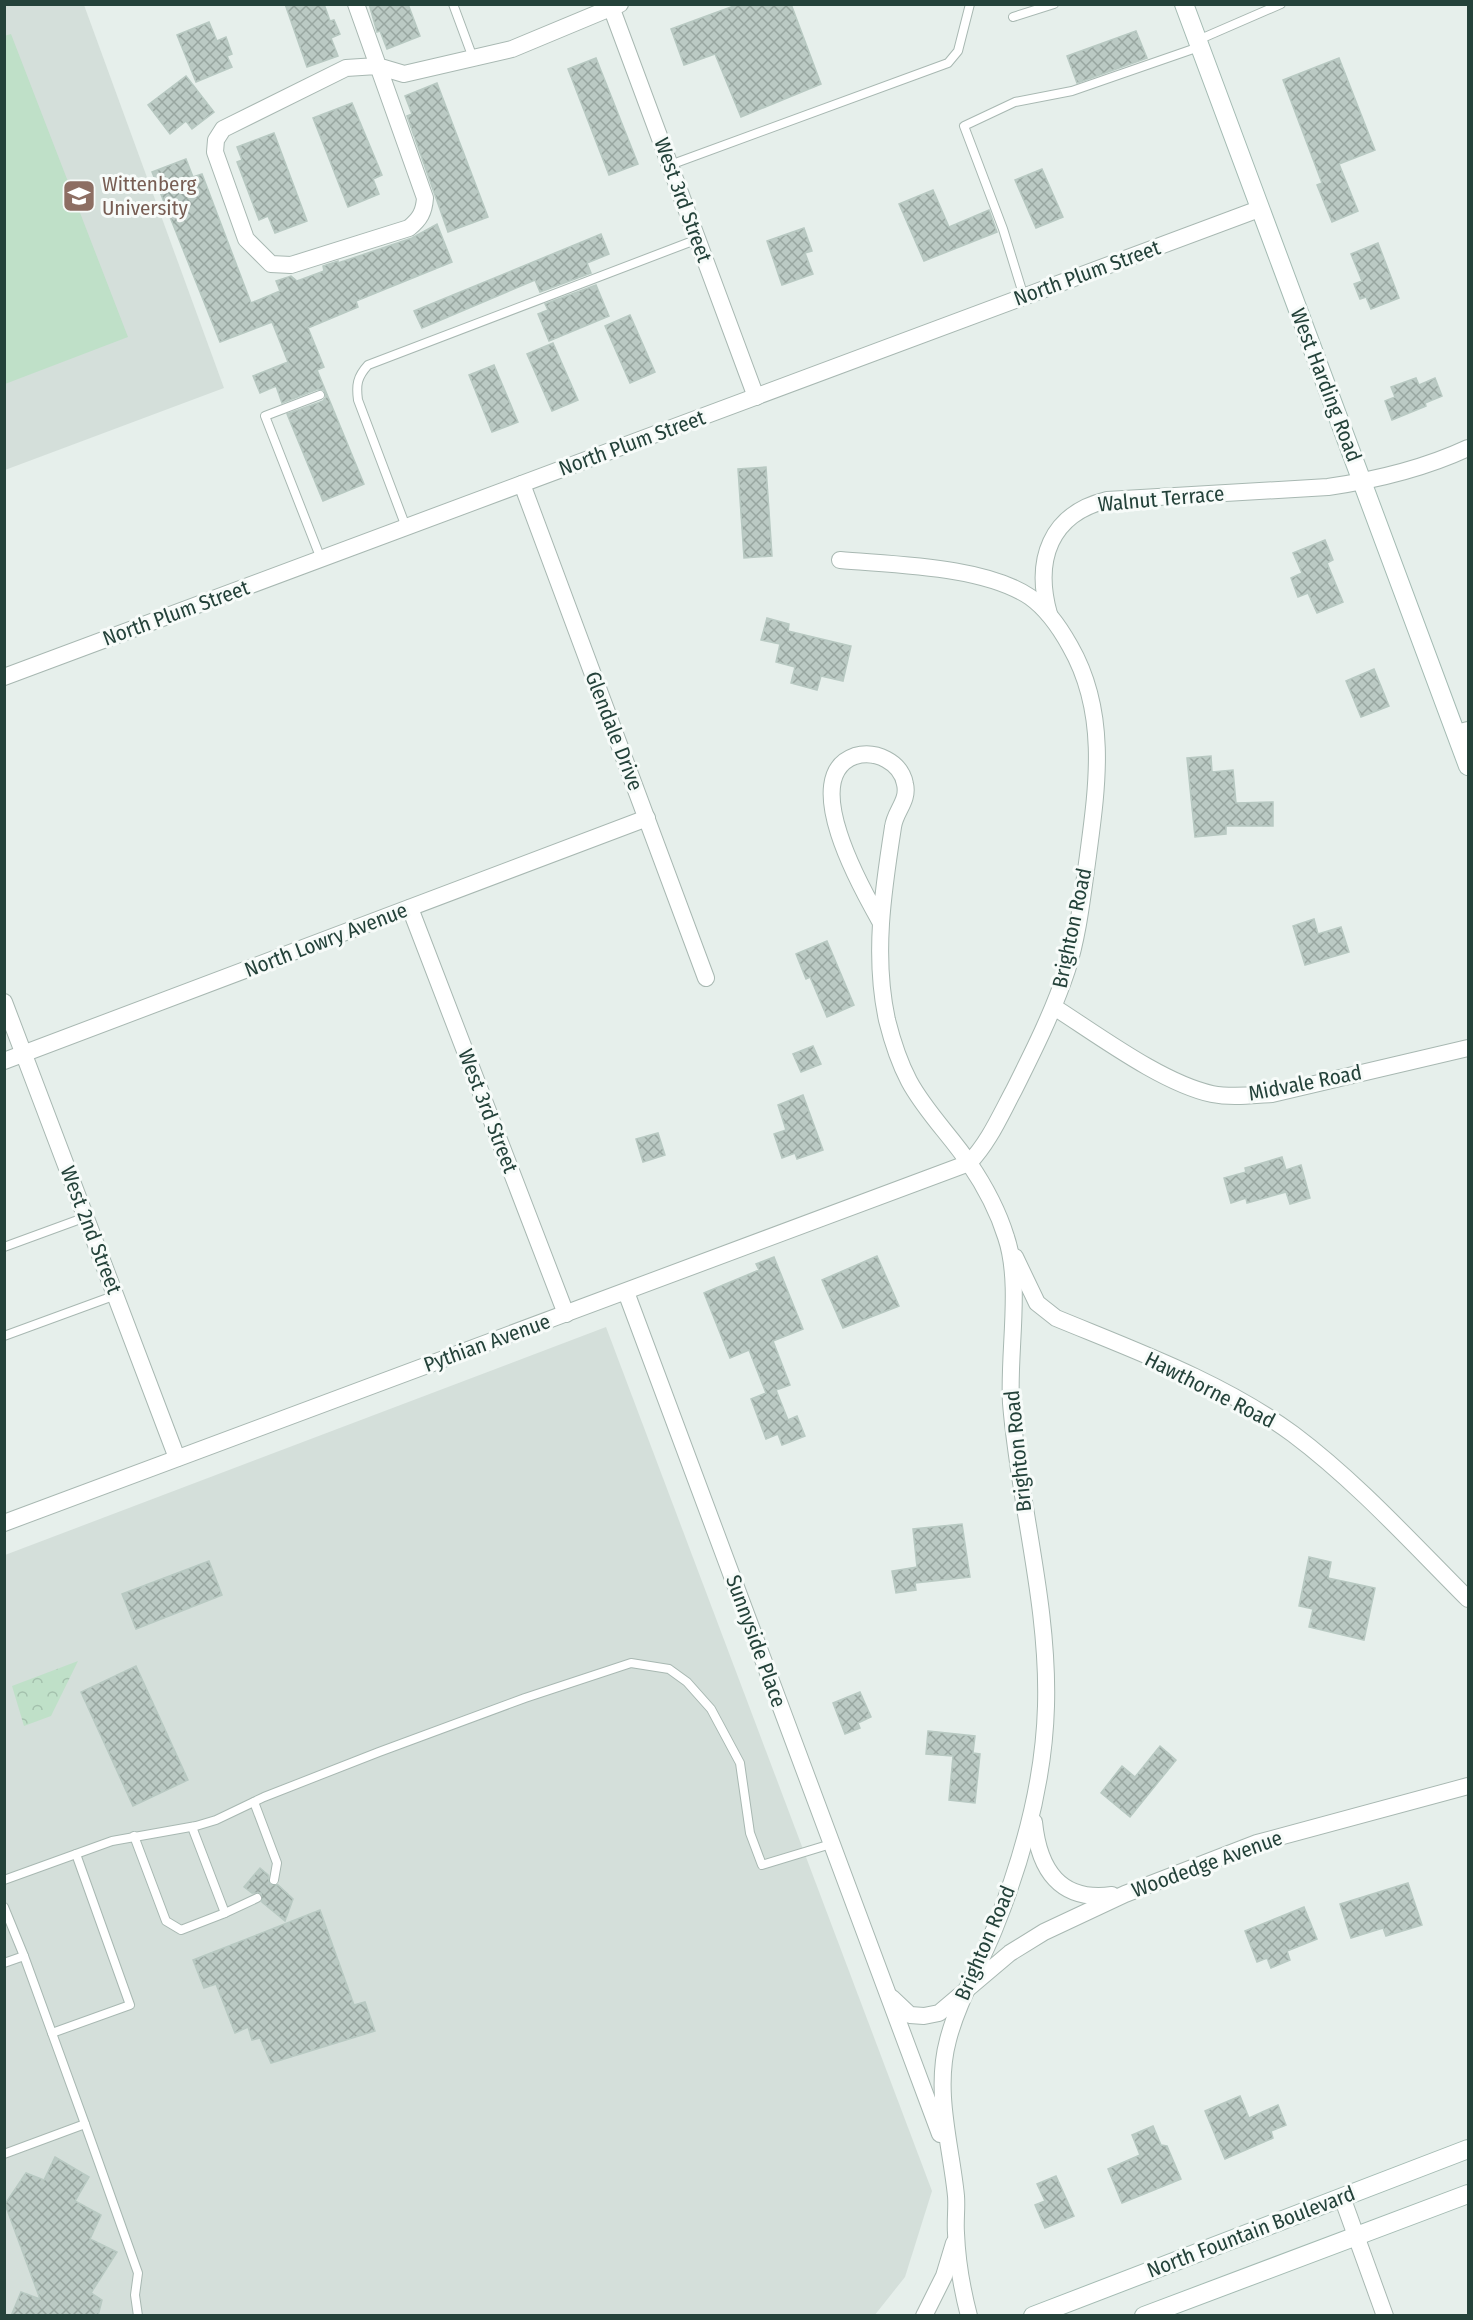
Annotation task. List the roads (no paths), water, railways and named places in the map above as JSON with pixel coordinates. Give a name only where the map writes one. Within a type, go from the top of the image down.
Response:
[{"type":"street","points":[[356,4],[377,66],[420,185],[424,198],[424,210],[409,228],[291,265],[272,264],[246,239],[215,152],[216,140],[223,129],[346,68],[377,66],[404,74],[512,49],[614,6]]},
{"type":"street","name":"West Harding Road","points":[[1184,4],[1363,482],[1462,732],[1468,766]]},
{"type":"street","name":"West 3rd Street","points":[[614,6],[756,397]]},
{"type":"street","name":"North Plum Street","points":[[4,677],[1259,209]]},
{"type":"street","name":"Walnut Terrace","points":[[1048,614],[1042,578],[1050,544],[1061,526],[1073,514],[1088,505],[1107,500],[1328,487],[1363,482],[1400,473],[1468,448]]},
{"type":"street","name":"Glendale Drive","points":[[522,484],[706,978]]},
{"type":"street","points":[[840,560],[960,573],[997,580],[1032,598],[1048,614]]},
{"type":"street","name":"Brighton Road","points":[[969,2316],[956,2234],[957,2198],[950,2162],[942,2078],[946,2046],[966,1989],[993,1932],[1021,1857],[1033,1813],[1046,1708],[1045,1660],[1016,1457],[1011,1395],[1012,1265],[1007,1239],[994,1206],[969,1163],[985,1146],[1054,1007],[1068,966],[1080,907],[1098,757],[1097,721],[1090,690],[1081,665],[1048,614]]},
{"type":"street","points":[[880,921],[859,884],[832,811],[832,792],[838,771],[846,761],[857,756],[871,754],[896,765],[907,790],[904,803],[894,819],[880,921],[880,981],[898,1056],[909,1081],[930,1113],[969,1163]]},
{"type":"street","name":"North Lowry Avenue","points":[[4,1061],[647,818]]},
{"type":"street","name":"West 3rd Street","points":[[410,908],[566,1314]]},
{"type":"street","name":"West 2nd Street","points":[[4,1002],[177,1458]]},
{"type":"street","name":"Midvale Road","points":[[1054,1007],[1187,1086],[1213,1094],[1242,1096],[1272,1094],[1468,1048]]},
{"type":"street","name":"Pythian Avenue","points":[[4,1523],[969,1163]]},
{"type":"street","name":"Hawthorne Road","points":[[1007,1239],[1037,1303],[1056,1318],[1216,1388],[1292,1433],[1341,1473],[1468,1599]]},
{"type":"street","name":"Sunnyside Place","points":[[626,1292],[950,2162]]},
{"type":"street","name":"Woodedge Avenue","points":[[966,1989],[1010,1953],[1044,1932],[1125,1893],[1257,1843],[1374,1809],[1468,1786]]},
{"type":"street","points":[[1033,1813],[1037,1848],[1041,1861],[1052,1876],[1065,1887],[1083,1896],[1125,1893]]},
{"type":"street","name":"Sunnyside Place","points":[[886,1991],[900,2009],[910,2015],[924,2016],[939,2013],[950,2006],[966,1989]]},
{"type":"street","name":"North Fountain Boulevard","points":[[1033,2316],[1468,2149]]},
{"type":"street","name":"North Fountain Boulevard","points":[[1144,2316],[1468,2194]]},
{"type":"street","points":[[1342,2197],[1385,2316]]},
{"type":"street","points":[[924,2316],[944,2276],[956,2234]]},
{"type":"lane","points":[[453,4],[473,58]]},
{"type":"lane","points":[[670,165],[948,63],[958,51],[970,4]]},
{"type":"lane","points":[[1013,16],[1054,4]]},
{"type":"lane","points":[[1024,297],[1003,230],[964,126],[1015,102],[1072,91],[1198,44],[1281,4]]},
{"type":"lane","points":[[406,527],[358,400],[356,385],[360,374],[368,365],[698,239]]},
{"type":"lane","points":[[320,395],[265,416],[321,559]]},
{"type":"lane","points":[[4,1247],[86,1216]]},
{"type":"lane","points":[[4,1336],[116,1295]]},
{"type":"lane","points":[[4,1880],[135,1836],[192,1827],[216,1820],[254,1802],[502,1706],[632,1664],[669,1669],[687,1682],[711,1709],[740,1763],[750,1833],[762,1865],[831,1844]]},
{"type":"lane","points":[[254,1802],[277,1863],[274,1880]]},
{"type":"lane","points":[[192,1827],[225,1912]]},
{"type":"lane","points":[[135,1836],[166,1920],[181,1930],[257,1898]]},
{"type":"lane","points":[[52,2033],[130,2005],[76,1854]]},
{"type":"lane","points":[[4,1907],[24,1956],[138,2273],[135,2295],[138,2316]]},
{"type":"lane","points":[[4,1963],[24,1956]]},
{"type":"lane","points":[[4,2154],[85,2124]]},
{"type":"place","name":"Wittenberg University","points":[[79,196]]}]
